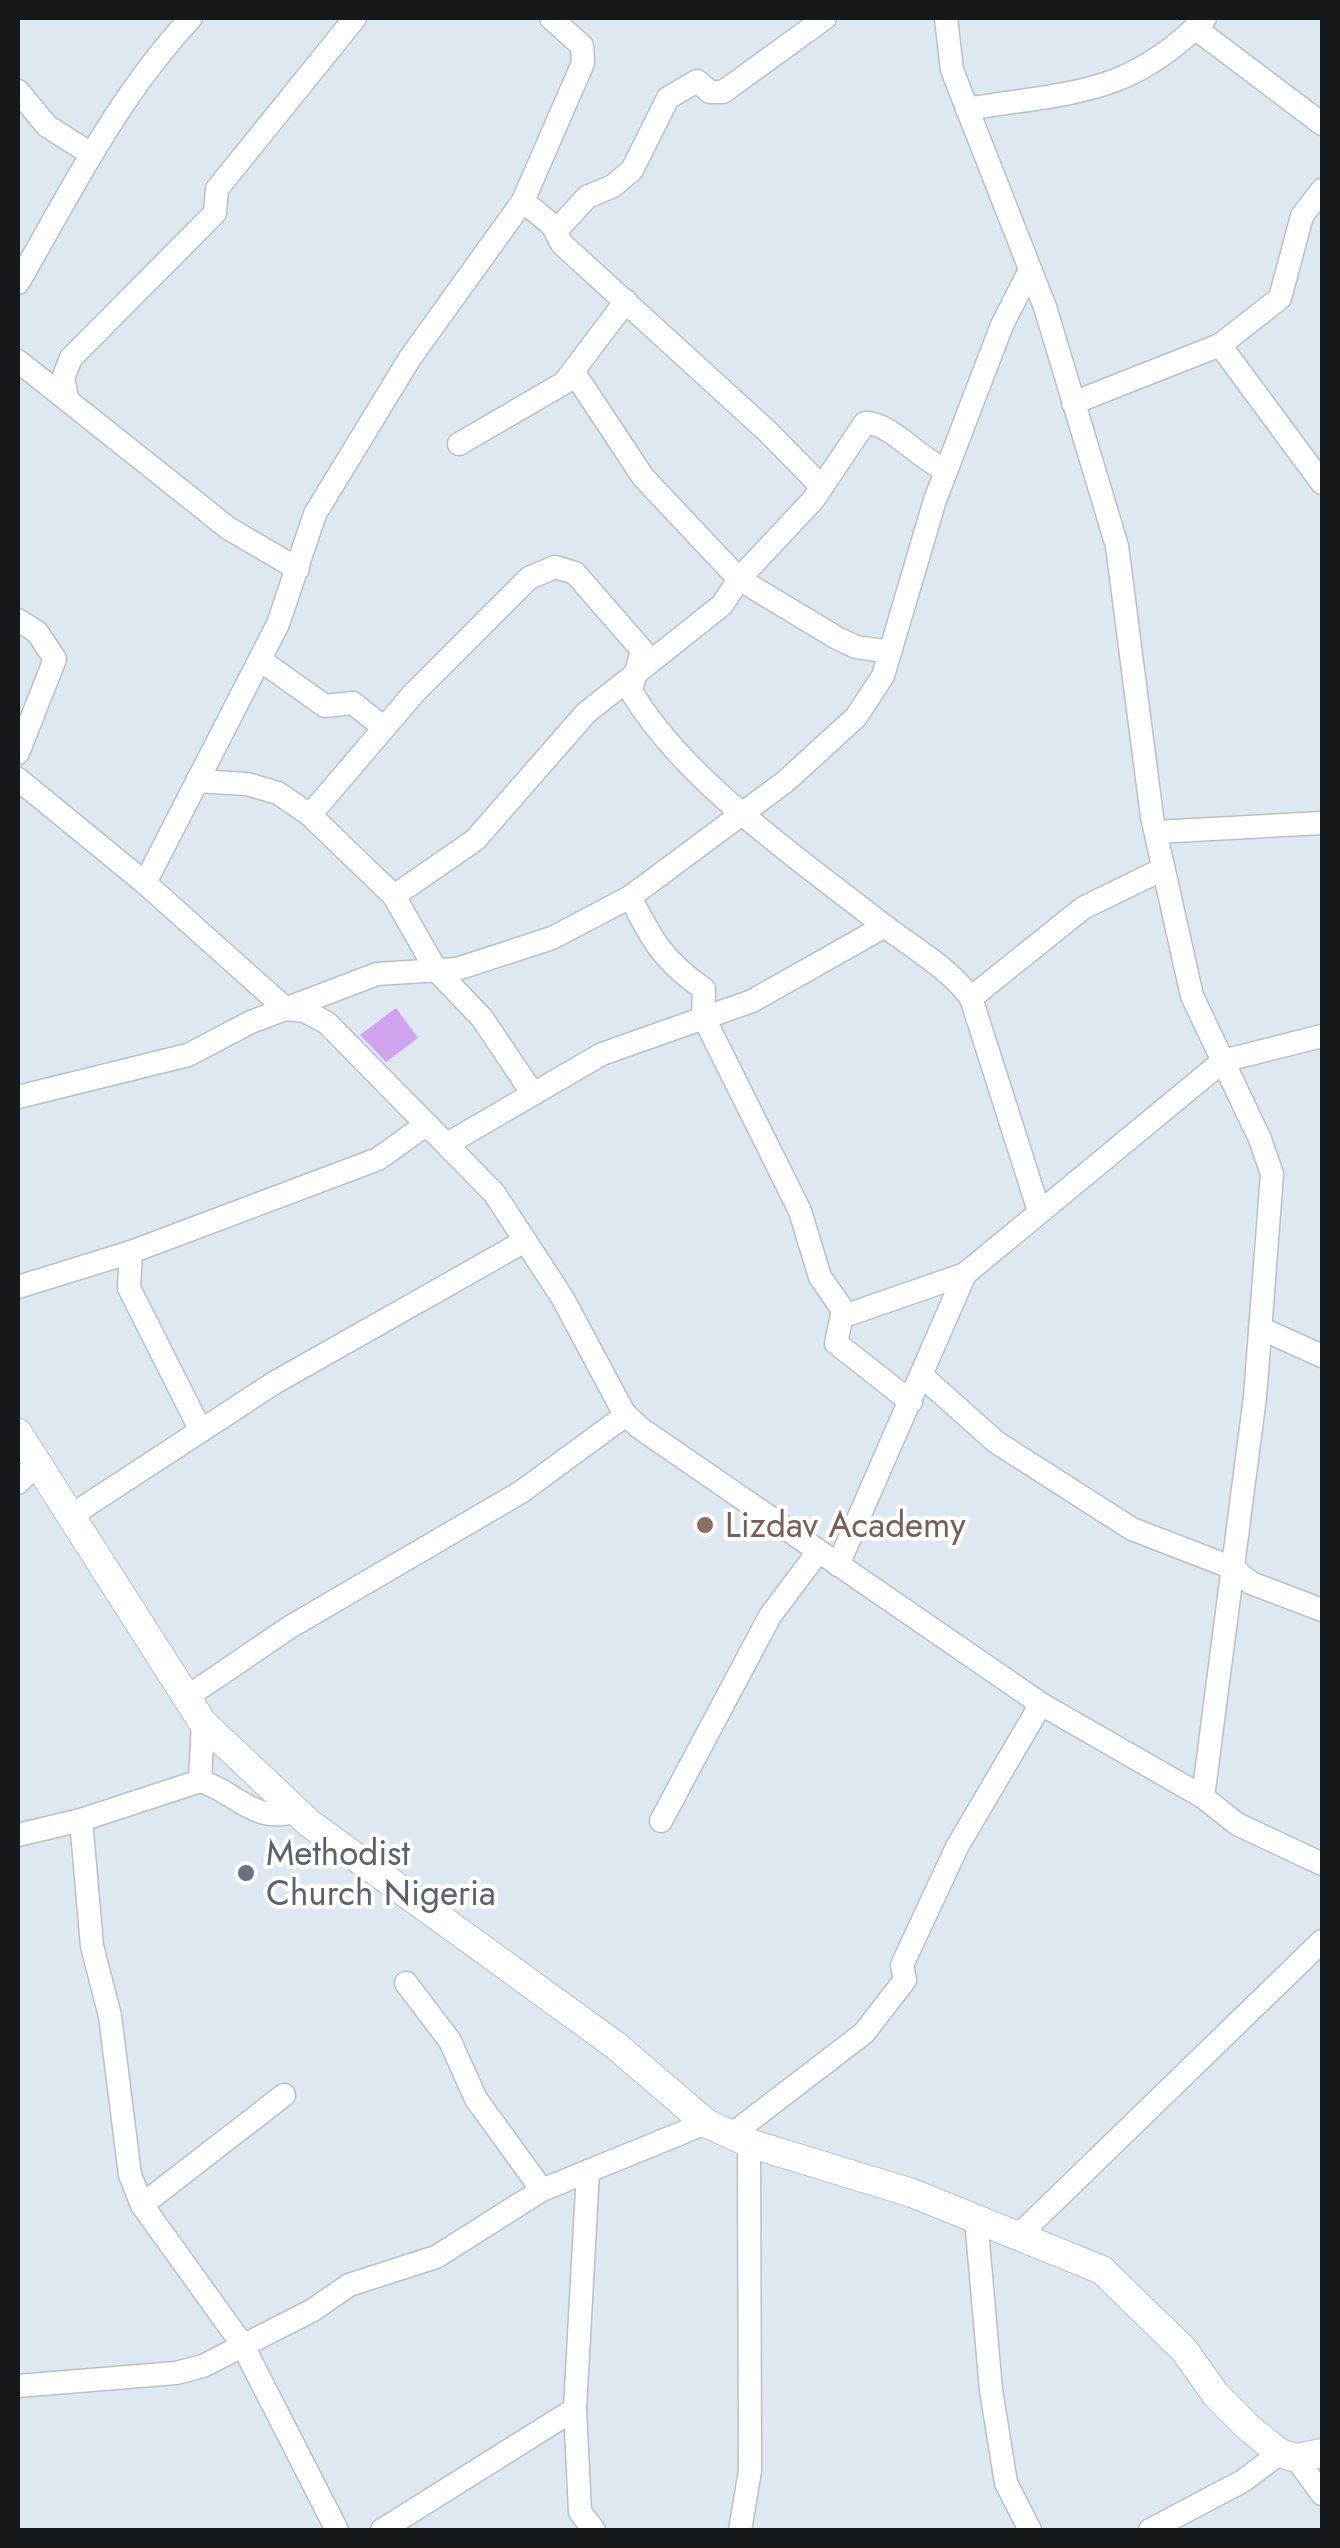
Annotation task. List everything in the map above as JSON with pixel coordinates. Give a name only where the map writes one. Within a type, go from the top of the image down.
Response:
[{"type":"street","points":[[18,283],[91,154],[152,59],[190,18]]},
{"type":"street","points":[[67,397],[63,378],[71,358],[214,213],[217,189],[355,18]]},
{"type":"street","points":[[145,883],[260,660],[298,569],[315,514],[401,374],[523,201],[583,64],[582,46],[551,18]]},
{"type":"street","points":[[556,231],[586,197],[613,186],[632,170],[674,91],[697,81],[710,92],[723,92],[825,18]]},
{"type":"street","points":[[946,18],[952,70],[1030,270],[1116,546],[1156,832],[1192,996],[1272,1174],[1260,1328],[1203,1797]]},
{"type":"street","points":[[966,108],[1122,81],[1157,62],[1200,22],[1322,124]]},
{"type":"street","points":[[18,91],[47,126],[91,154]]},
{"type":"street","points":[[1074,403],[1220,345],[1280,298],[1302,216],[1322,190]]},
{"type":"street","points":[[523,201],[556,231],[562,244],[822,488]]},
{"type":"street","points":[[18,1096],[188,1055],[250,1022],[377,974],[487,961],[552,938],[630,897],[744,813],[856,716],[883,676],[946,470],[1002,325],[1030,270]]},
{"type":"street","points":[[459,444],[540,400],[574,372],[626,300]]},
{"type":"street","points":[[1220,345],[1322,483]]},
{"type":"street","points":[[20,362],[71,358]]},
{"type":"street","points":[[20,362],[228,528],[298,569]]},
{"type":"street","points":[[574,372],[642,477],[739,579],[836,638],[856,647],[890,652]]},
{"type":"street","points":[[394,896],[475,840],[586,713],[722,605],[739,579],[822,488],[854,434],[871,422],[894,433],[923,461],[946,470]]},
{"type":"street","points":[[310,815],[384,728],[529,578],[555,568],[574,574],[642,650],[631,690],[657,729],[744,813],[971,998],[1039,1211]]},
{"type":"street","points":[[18,620],[37,632],[55,659],[18,753]]},
{"type":"street","points":[[260,660],[325,706],[353,703],[384,728]]},
{"type":"street","points":[[18,781],[145,883],[286,1010],[305,1011],[327,1023],[447,1144],[494,1193],[562,1297],[626,1415],[654,1440],[1041,1704],[1203,1797],[1237,1824],[1322,1864]]},
{"type":"street","points":[[197,781],[247,784],[278,792],[310,815],[394,896],[436,970],[482,1018],[533,1094]]},
{"type":"street","points":[[1156,832],[1322,823]]},
{"type":"street","points":[[971,998],[1084,908],[1163,869]]},
{"type":"street","points":[[630,897],[656,947],[672,968],[704,988],[704,1016],[800,1211],[820,1277],[844,1316]]},
{"type":"street","points":[[447,1144],[602,1054],[752,1001],[885,926]]},
{"type":"street","points":[[844,1316],[965,1274],[1223,1061],[1322,1036]]},
{"type":"street","points":[[18,1288],[131,1252],[378,1159],[427,1124]]},
{"type":"street","points":[[72,1515],[274,1383],[525,1241]]},
{"type":"street","points":[[131,1252],[129,1288],[201,1430]]},
{"type":"street","points":[[661,1821],[770,1616],[828,1559],[910,1402],[965,1274]]},
{"type":"street","points":[[844,1316],[837,1336],[840,1349],[910,1402]]},
{"type":"street","points":[[1260,1328],[1322,1356]]},
{"type":"street","points":[[922,1376],[996,1442],[1132,1529],[1233,1568],[1251,1584],[1322,1610]]},
{"type":"street","points":[[188,1697],[290,1628],[521,1492],[626,1415]]},
{"type":"street","points":[[18,1433],[204,1723],[296,1811],[514,1976],[615,2045],[729,2134],[912,2193],[1102,2270],[1184,2350],[1216,2395],[1300,2455],[1322,2494]]},
{"type":"street","points":[[18,1482],[38,1462]]},
{"type":"street","points":[[18,2386],[176,2373],[203,2366],[313,2310],[349,2285],[436,2257],[542,2190],[588,2171],[729,2134],[864,2034],[905,1980],[902,1965],[957,1847],[1041,1704]]},
{"type":"street","points":[[200,1781],[204,1723]]},
{"type":"street","points":[[18,1835],[80,1820],[200,1781],[220,1787],[255,1813],[276,1817],[296,1811]]},
{"type":"street","points":[[80,1820],[92,1946],[110,2016],[121,2132],[130,2175],[142,2205],[242,2344],[337,2530]]},
{"type":"street","points":[[1018,2236],[1322,1941]]},
{"type":"street","points":[[406,1983],[450,2041],[476,2100],[542,2190]]},
{"type":"street","points":[[142,2205],[284,2095]]},
{"type":"street","points":[[729,2134],[750,2471],[740,2530]]},
{"type":"street","points":[[588,2171],[575,2409],[580,2512],[594,2530]]},
{"type":"street","points":[[976,2219],[991,2390],[1006,2483],[1030,2530]]},
{"type":"street","points":[[382,2530],[575,2409]]},
{"type":"street","points":[[1150,2530],[1300,2455]]},
{"type":"building","points":[[396,1008],[418,1038],[386,1062],[360,1035]]},
{"type":"place","name":"Lizdav Academy","points":[[705,1525]]},
{"type":"place","name":"Methodist Church Nigeria","points":[[246,1873]]}]
